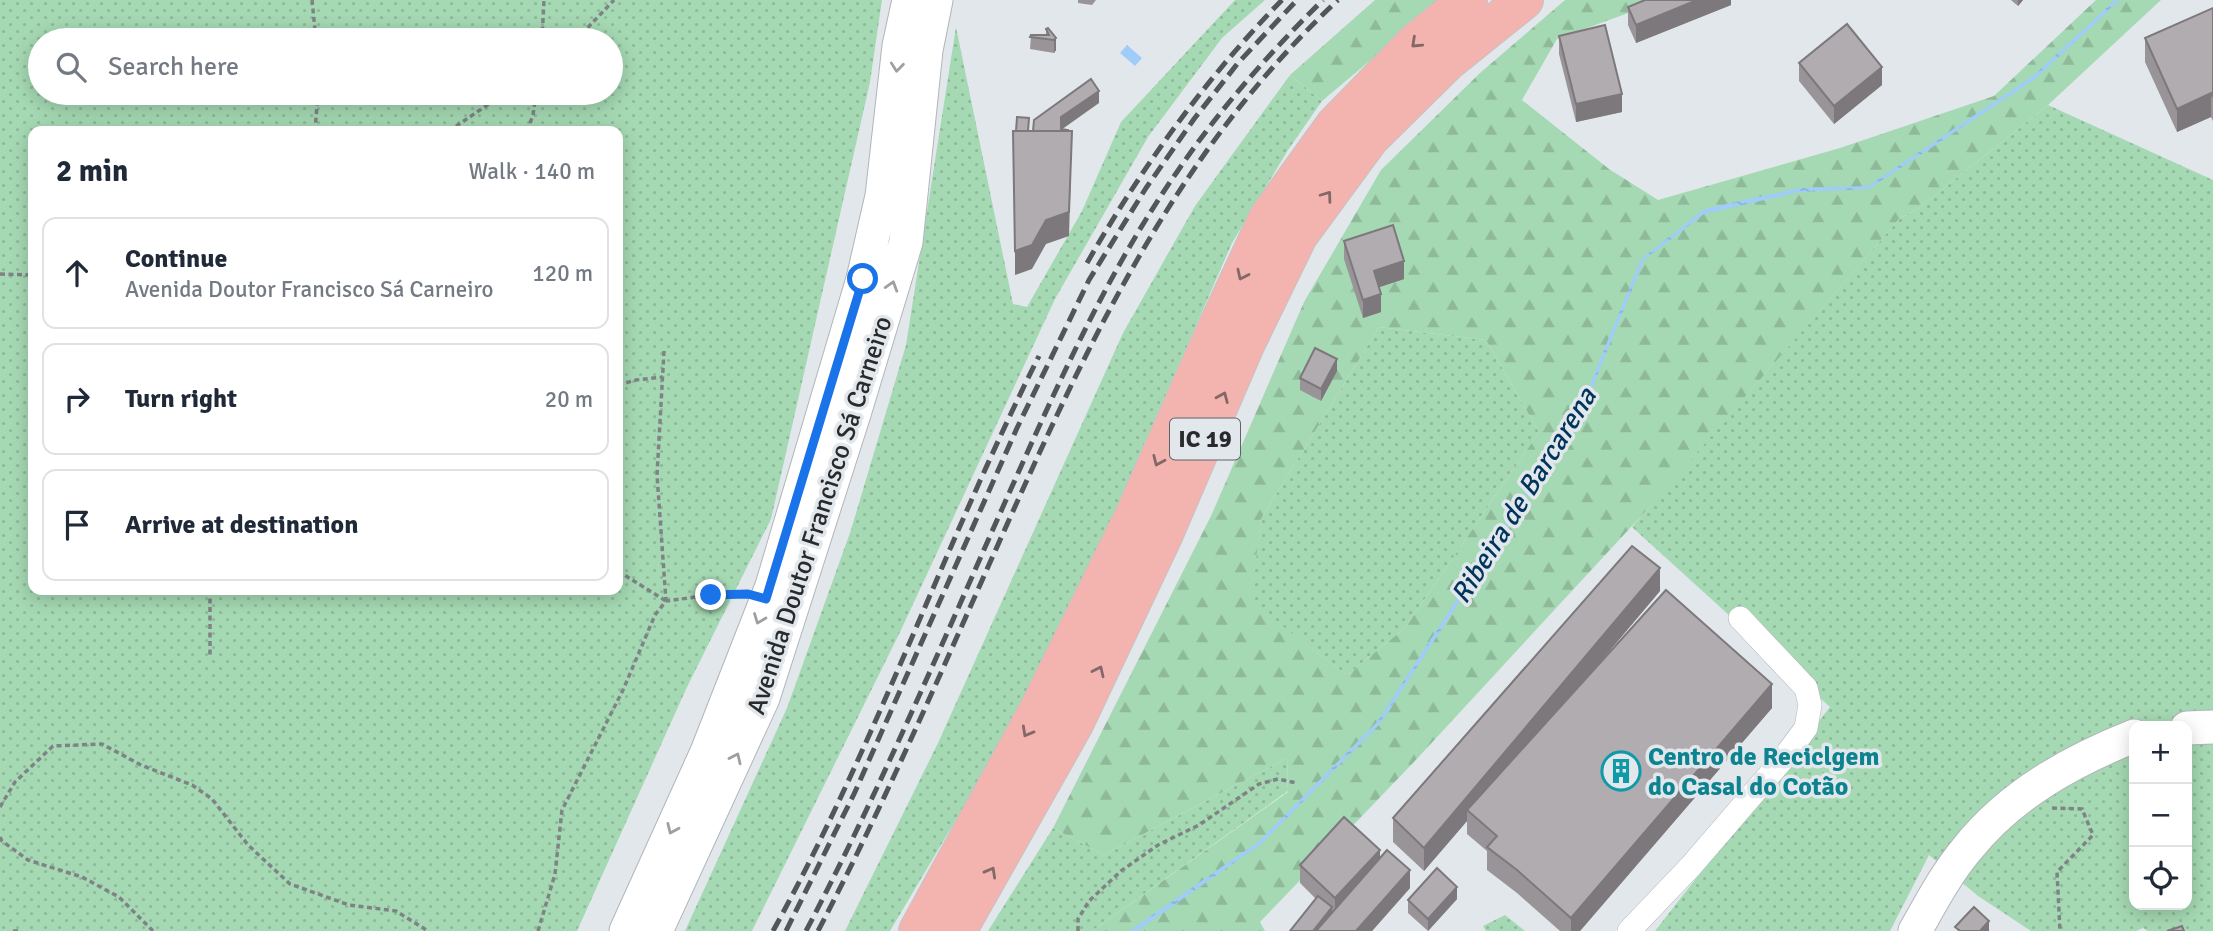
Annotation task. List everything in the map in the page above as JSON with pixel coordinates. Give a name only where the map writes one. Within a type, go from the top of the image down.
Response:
[{"type":"highway","name":"IC 19","points":[[918,931],[1046,695],[1134,516],[1214,332],[1268,218],[1335,125],[1416,42],[1468,0]]},
{"type":"highway","name":"IC 19","points":[[957,931],[1074,724],[1163,536],[1245,345],[1298,236],[1370,138],[1447,62],[1524,0]]},
{"type":"main road","name":"Avenida Doutor Francisco Sá Carneiro","points":[[626,931],[707,752],[766,599],[863,279],[880,208],[899,46],[909,0]]},
{"type":"main road","name":"Avenida Doutor Francisco Sá Carneiro","points":[[656,931],[763,698],[906,242],[926,50],[936,0]]},
{"type":"main road","points":[[2192,728],[2213,727]]},
{"type":"main road","points":[[1914,931],[1967,848],[2003,810],[2022,794],[2093,752],[2129,738]]},
{"type":"street","points":[[1629,931],[1691,866],[1783,759],[1806,728],[1810,705],[1806,688],[1740,618]]},
{"type":"path","points":[[312,0],[315,28]]},
{"type":"path","points":[[543,28],[544,0]]},
{"type":"path","points":[[587,28],[614,0]]},
{"type":"path","points":[[315,126],[317,105]]},
{"type":"path","points":[[456,126],[487,105]]},
{"type":"path","points":[[529,126],[534,105]]},
{"type":"path","points":[[0,274],[28,275]]},
{"type":"path","points":[[538,931],[555,874],[562,810],[628,680],[655,615],[666,601],[657,475],[664,351]]},
{"type":"path","points":[[623,384],[663,377]]},
{"type":"path","points":[[623,574],[666,601],[711,595],[748,594],[766,599]]},
{"type":"path","points":[[210,595],[210,655]]},
{"type":"path","points":[[0,807],[15,782],[53,746],[102,744],[141,765],[192,785],[212,799],[248,845],[290,884],[349,905],[396,911],[428,931]]},
{"type":"path","points":[[1078,931],[1078,919],[1089,901],[1121,871],[1158,845],[1199,825],[1259,784],[1278,779],[1297,783]]},
{"type":"path","points":[[2042,808],[2082,809],[2093,835],[2057,872],[2060,931]]},
{"type":"path","points":[[0,837],[28,860],[82,877],[119,897],[153,931]]},
{"type":"path","points":[[13,931],[21,931]]},
{"type":"green space","points":[[0,0],[882,0],[870,82],[771,519],[687,687],[577,931],[0,931]]},
{"type":"green space","points":[[1235,0],[1265,0],[1222,38],[1148,137],[1055,299],[901,630],[752,931],[685,931],[787,708],[851,530],[906,345],[956,27],[1013,304],[1027,307],[1082,211],[1121,122]]},
{"type":"green space","points":[[1375,0],[1442,0],[1322,101],[1290,75]]},
{"type":"green space","points":[[1565,0],[1664,0],[1557,39],[1522,100],[1609,169],[1658,200],[1840,148],[1994,96],[2096,0],[2161,0],[2048,105],[1919,208],[1899,219],[1656,500],[1413,763],[1260,922],[1265,931],[1092,931],[1288,792],[1287,758],[1104,855],[1053,828],[1211,516],[1304,302],[1381,170],[1480,73]],"holes":[[[1379,327],[1486,340],[1539,432],[1405,628],[1347,675],[1251,602],[1261,519]]]},
{"type":"green space","points":[[1290,75],[1322,101],[1288,150],[1232,243],[1049,663],[890,931],[845,931],[938,743],[1123,333],[1195,206]]},
{"type":"green space","points":[[2048,105],[2213,180],[2213,931],[2148,931],[2143,928],[2136,931],[2031,931],[1978,896],[1929,855],[1890,931],[1655,931],[1830,707],[1632,527],[1899,219],[1919,208]]},
{"type":"green space","points":[[1379,327],[1486,340],[1539,432],[1405,628],[1347,675],[1250,602],[1261,519]]},
{"type":"green space","points":[[1287,758],[1288,791],[1092,931],[988,931],[1053,828],[1104,855]]},
{"type":"green space","points":[[1505,915],[1525,931],[1486,931],[1483,926]]},
{"type":"water","points":[[2115,0],[2120,0],[2035,79],[1869,189],[1799,192],[1704,214],[1644,260],[1582,413],[1380,724],[1261,844],[1137,931],[1129,931],[1258,842],[1377,722],[1579,411],[1641,259],[1708,208],[1799,188],[1868,186],[2033,76]]},
{"type":"water","points":[[1127,45],[1142,58],[1135,66],[1120,53]]},
{"type":"building","points":[[1645,0],[1697,0],[1636,25],[1628,7]]},
{"type":"building","points":[[2213,8],[2213,97],[2211,93],[2177,109],[2145,38]]},
{"type":"building","points":[[1847,24],[1882,67],[1834,106],[1799,63]]},
{"type":"building","points":[[1605,25],[1622,94],[1576,104],[1559,36]]},
{"type":"building","points":[[1046,29],[1056,38],[1054,40],[1030,37],[1049,35]]},
{"type":"building","points":[[1091,79],[1099,91],[1061,117],[1061,129],[1068,131],[1033,131],[1034,120]]},
{"type":"building","points":[[1017,117],[1029,118],[1028,131],[1016,131]]},
{"type":"building","points":[[1013,131],[1072,131],[1069,212],[1046,220],[1032,245],[1015,251]]},
{"type":"building","points":[[1393,225],[1404,261],[1374,271],[1381,294],[1363,300],[1344,241]]},
{"type":"building","points":[[1315,348],[1337,359],[1321,389],[1300,378]]},
{"type":"building","points":[[1632,546],[1660,568],[1424,848],[1393,818]]},
{"type":"building","name":"Centro de Reciclgem do Casal do Cotão","points":[[1666,590],[1772,684],[1571,918],[1487,847],[1497,836],[1467,810]]},
{"type":"building","points":[[1344,817],[1380,850],[1335,898],[1300,865]]},
{"type":"building","points":[[1387,850],[1410,870],[1356,931],[1316,931]]},
{"type":"building","points":[[1437,868],[1457,887],[1428,919],[1408,900]]},
{"type":"building","points":[[1318,896],[1332,907],[1313,931],[1290,931]]},
{"type":"building","points":[[1974,907],[1989,921],[1980,931],[1960,931],[1955,927]]},
{"type":"building","points":[[2182,926],[2184,931],[2167,931]]},
{"type":"railway","points":[[1087,263],[1176,125],[1227,61],[1282,0]]},
{"type":"railway","points":[[786,931],[854,794],[1017,428],[1089,280],[1146,188],[1194,119],[1238,63],[1297,0]]},
{"type":"railway","points":[[806,931],[886,768],[1047,409],[1129,248],[1177,172],[1227,104],[1323,0]]},
{"type":"railway","points":[[818,931],[893,778],[1041,449],[1109,310],[1147,243],[1232,116],[1282,57],[1338,0]]},
{"type":"railway","points":[[773,931],[844,790],[1004,427],[1039,356]]},
{"type":"place","name":"Centro de Reciclgem do Casal do Cotão","points":[[1621,771]]},
{"type":"route","points":[[711,595],[748,594],[766,599],[863,279]]},
{"type":"water label","name":"Ribeira de Barcarena","points":[[1523,495]]}]
